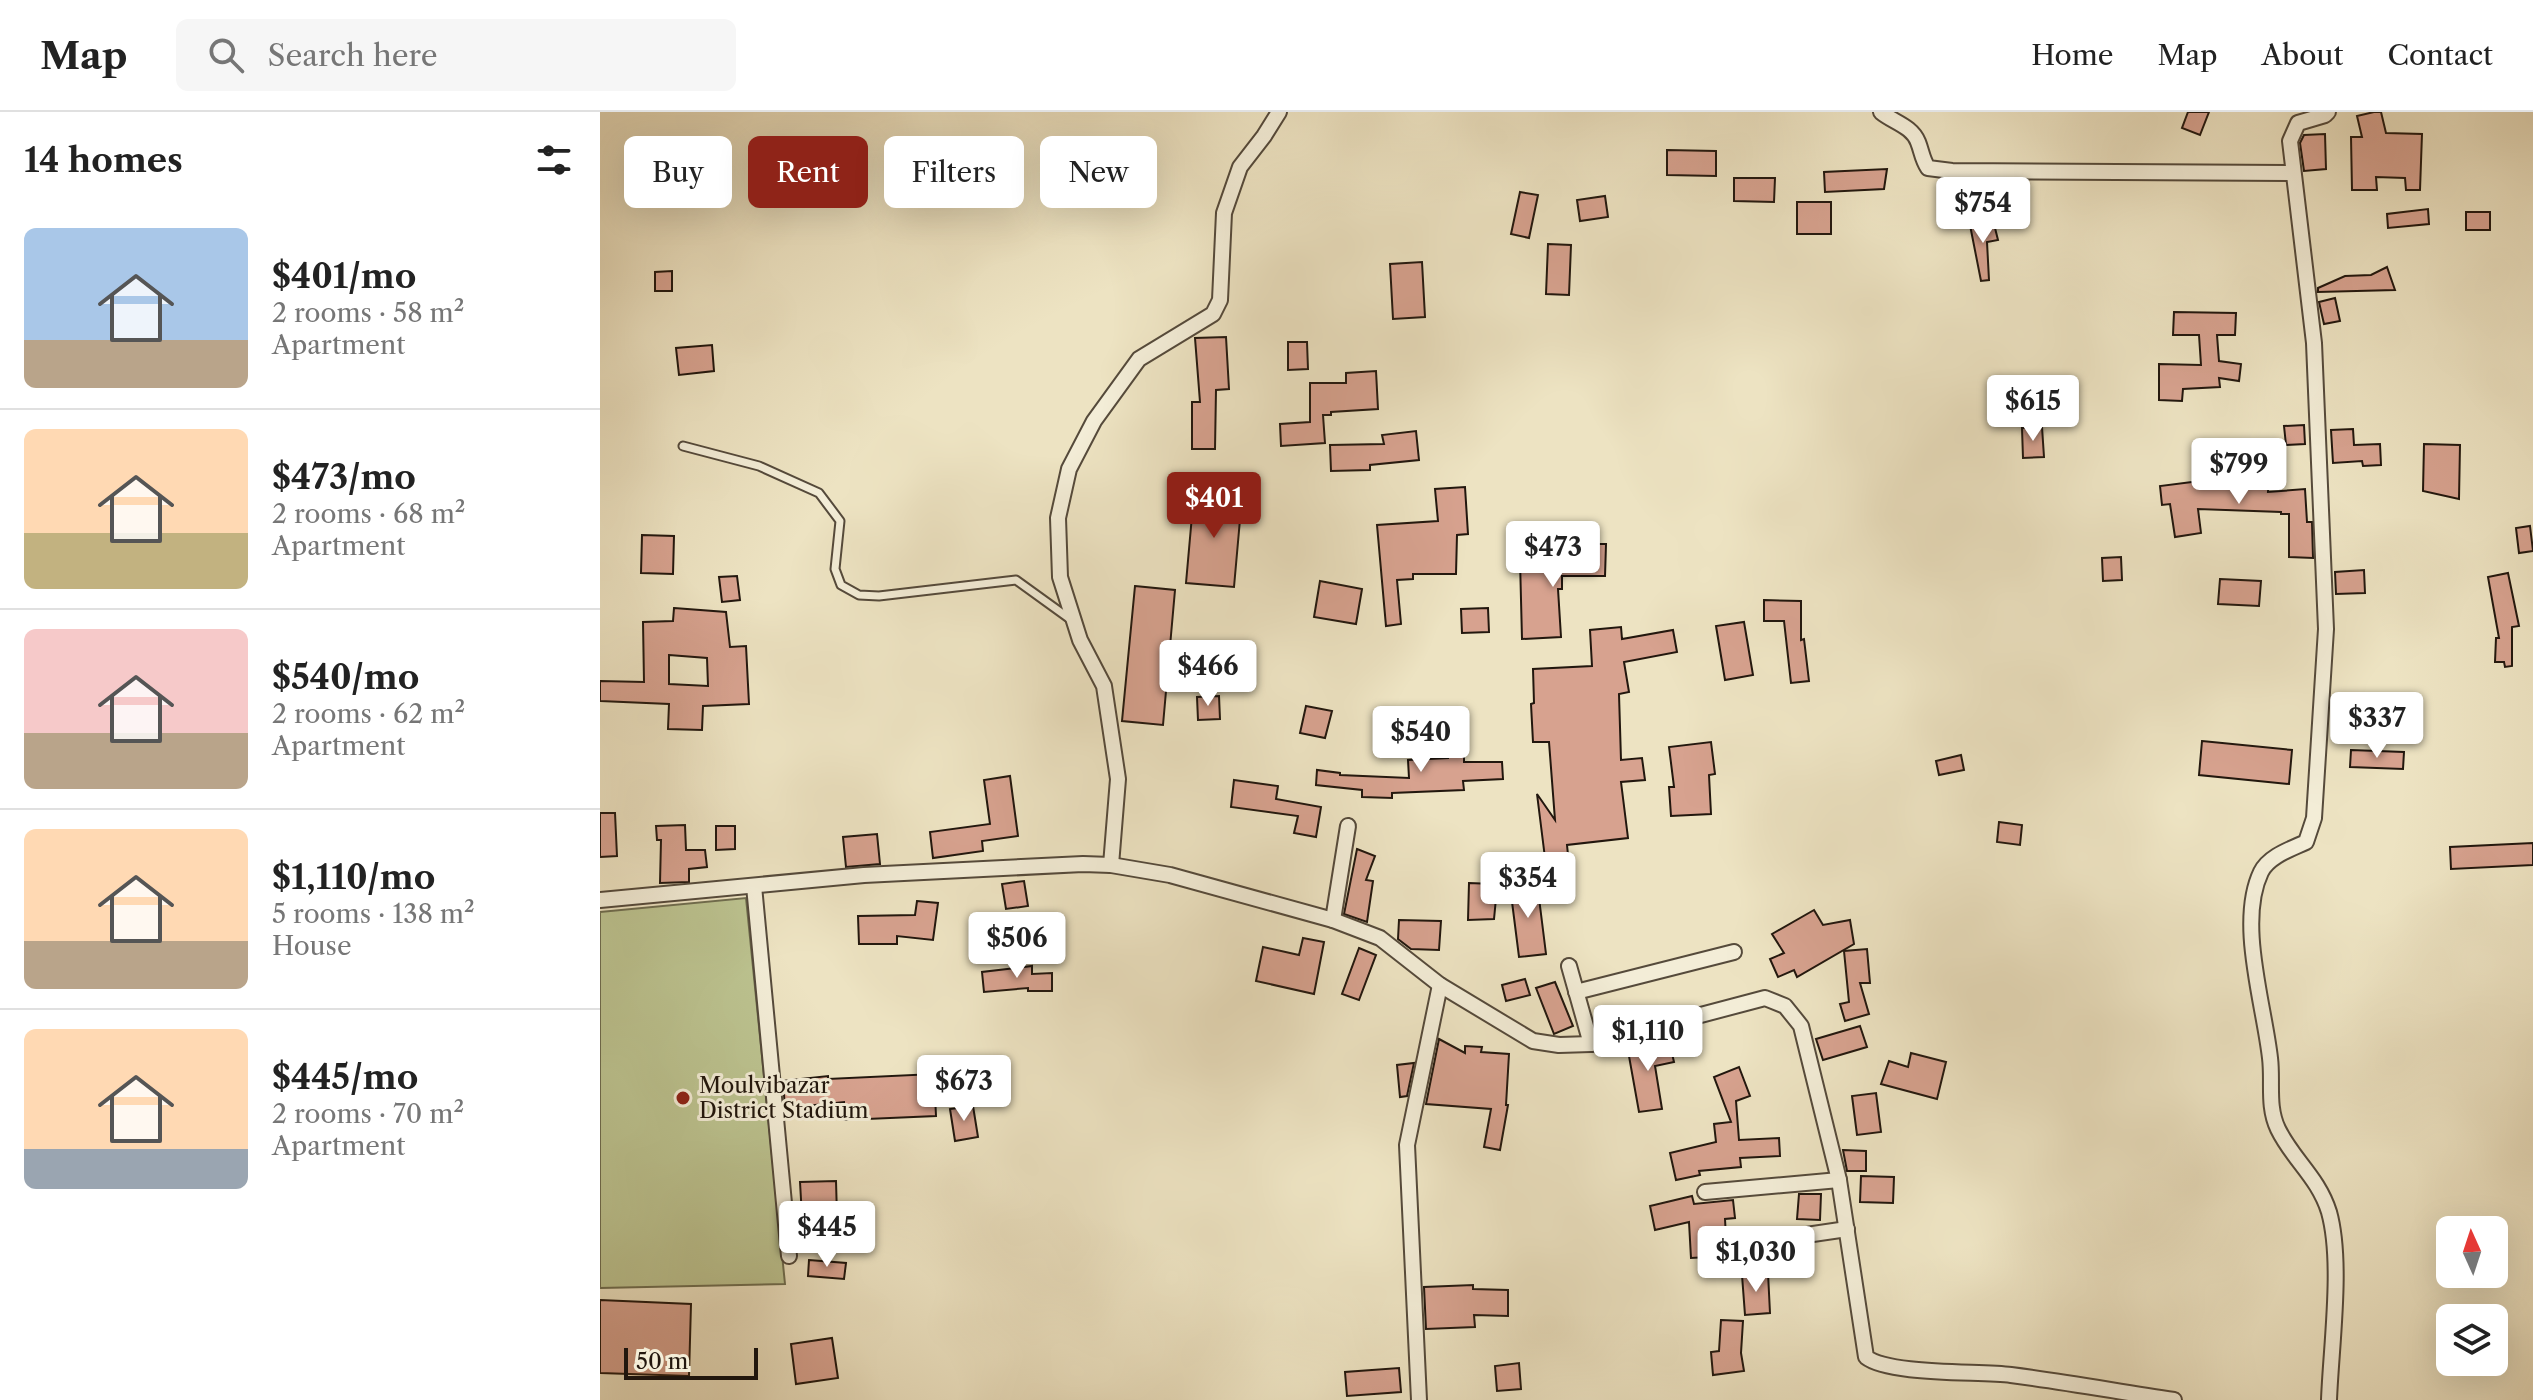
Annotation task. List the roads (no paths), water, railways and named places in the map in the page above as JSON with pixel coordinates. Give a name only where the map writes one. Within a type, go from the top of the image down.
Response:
[{"type":"street","points":[[1111,865],[1118,779],[1104,686],[1080,640],[1060,577],[1058,518],[1069,469],[1094,421],[1139,359],[1213,314],[1220,300],[1224,213],[1240,167],[1279,112]]},
{"type":"street","points":[[1881,112],[1905,126],[1918,140],[1921,157],[1928,168],[1952,171],[2293,173]]},
{"type":"street","points":[[2328,112],[2298,123],[2290,141],[2314,343],[2326,629],[2314,818],[2306,842],[2275,857],[2263,869],[2254,894],[2252,918],[2255,967],[2272,1070],[2271,1105],[2278,1130],[2315,1180],[2329,1213],[2335,1257],[2329,1400]]},
{"type":"street","points":[[1333,920],[1348,826]]},
{"type":"street","points":[[600,900],[864,875],[1111,865],[1170,875],[1333,920],[1380,938],[1440,985],[1533,1041],[1559,1045],[1591,1044],[1765,998],[1785,1006],[1801,1026],[1839,1180],[1866,1357],[1873,1362],[1912,1368],[2009,1375],[2174,1400]]},
{"type":"street","points":[[754,886],[789,1256]]},
{"type":"street","points":[[1576,992],[1734,952]]},
{"type":"street","points":[[1569,966],[1591,1044]]},
{"type":"street","points":[[1419,1400],[1407,1145],[1440,985]]},
{"type":"street","points":[[1705,1192],[1839,1180]]},
{"type":"street","points":[[1745,1244],[1847,1229]]},
{"type":"lane","points":[[683,446],[759,466],[819,493],[840,521],[835,569],[841,585],[859,595],[879,596],[1016,580],[1075,622]]},
{"type":"place","name":"Moulvibazar District Stadium","points":[[683,1098]]}]
